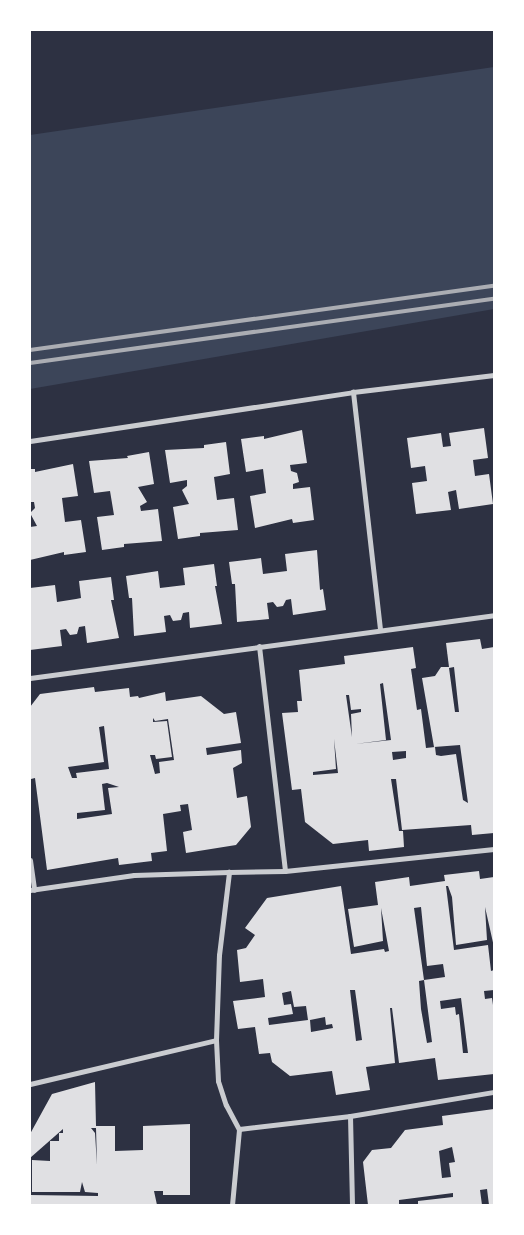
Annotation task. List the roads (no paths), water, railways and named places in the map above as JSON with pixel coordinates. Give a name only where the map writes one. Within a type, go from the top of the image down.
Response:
[{"type":"street","points":[[30,440],[353,392],[494,376]]},
{"type":"street","points":[[353,392],[380,629]]},
{"type":"street","points":[[30,678],[494,615]]},
{"type":"street","points":[[259,646],[285,871]]},
{"type":"street","points":[[30,860],[32,890],[134,875],[285,871],[494,849]]},
{"type":"street","points":[[229,872],[219,955],[216,1040],[218,1081],[226,1105],[239,1129],[232,1205]]},
{"type":"street","points":[[30,1084],[216,1040]]},
{"type":"street","points":[[239,1129],[350,1116],[494,1092]]},
{"type":"street","points":[[350,1116],[352,1205]]},
{"type":"railway","points":[[30,350],[494,286]]},
{"type":"railway","points":[[30,363],[494,299]]}]
